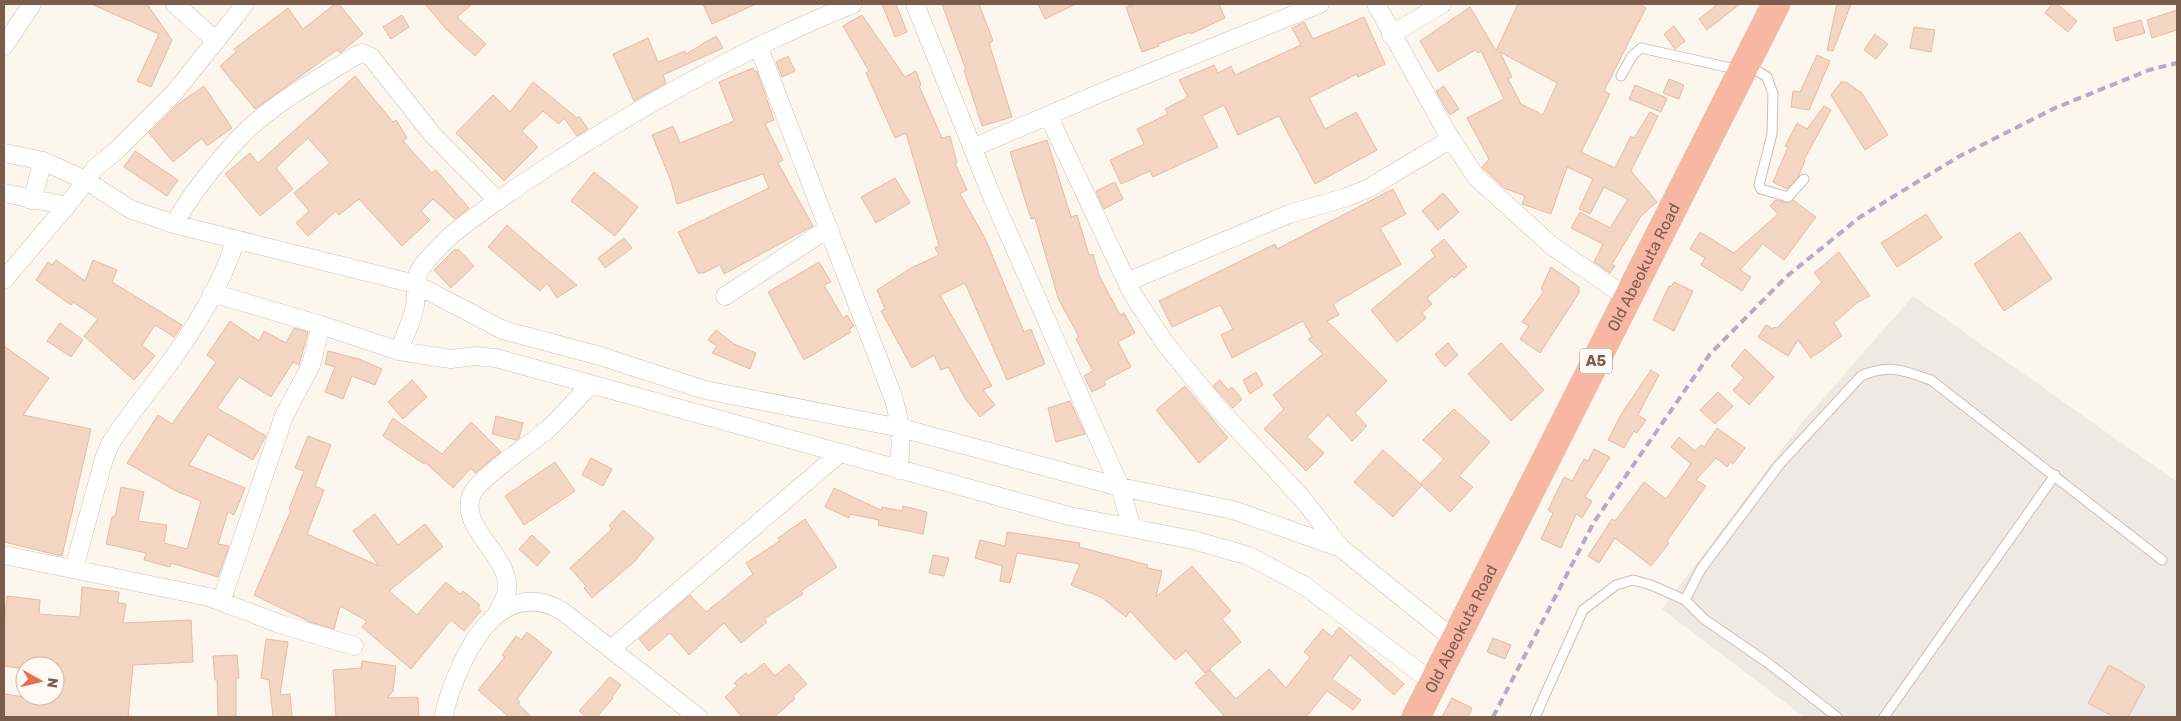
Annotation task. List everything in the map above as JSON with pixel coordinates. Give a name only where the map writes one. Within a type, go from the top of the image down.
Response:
[{"type":"highway","name":"Old Abeokuta Road","points":[[1416,717],[1435,684],[1776,4]]},
{"type":"street","points":[[175,4],[216,41]]},
{"type":"street","points":[[4,280],[67,206],[95,168],[118,149],[174,94],[245,4]]},
{"type":"street","points":[[399,351],[415,305],[415,284],[420,270],[433,252],[498,201],[550,166],[667,94],[759,48],[854,4]]},
{"type":"street","points":[[915,4],[972,148],[1120,487],[1132,528]]},
{"type":"street","points":[[972,148],[1320,4]]},
{"type":"street","points":[[1376,4],[1391,35],[1451,139],[1476,177],[1552,246],[1628,298]]},
{"type":"street","points":[[1391,35],[1442,4]]},
{"type":"street","points":[[4,46],[25,7]]},
{"type":"street","points":[[759,48],[893,397],[901,428],[902,448],[898,470]]},
{"type":"street","points":[[174,224],[188,200],[240,137],[282,103],[355,56],[363,54],[371,57],[432,134],[498,201]]},
{"type":"street","points":[[1048,115],[1126,282],[1150,323],[1165,343],[1216,407],[1301,497],[1341,548],[1456,641]]},
{"type":"street","points":[[1126,282],[1288,214],[1347,197],[1369,188],[1451,139]]},
{"type":"street","points":[[4,153],[43,161],[85,180],[130,209],[174,224],[415,284],[503,330],[600,356],[705,390],[901,428],[1120,487],[1233,510],[1341,548]]},
{"type":"street","points":[[32,200],[43,161]]},
{"type":"street","points":[[4,193],[67,206]]},
{"type":"street","points":[[725,296],[829,228]]},
{"type":"street","points":[[74,568],[104,459],[110,444],[180,348],[230,259],[236,239]]},
{"type":"street","points":[[212,293],[321,325],[399,351],[451,359],[474,356],[496,358],[1069,516],[1193,540],[1248,556],[1274,567],[1305,586],[1435,684]]},
{"type":"street","points":[[221,602],[284,416],[311,365],[321,325]]},
{"type":"street","points":[[496,358],[503,330]]},
{"type":"street","points":[[443,717],[452,684],[476,639],[497,614],[507,587],[504,572],[497,556],[471,520],[470,502],[474,492],[493,473],[549,428],[592,384]]},
{"type":"street","points":[[611,648],[840,454]]},
{"type":"street","points":[[4,555],[74,568],[221,602],[280,624],[354,646]]},
{"type":"street","points":[[497,614],[515,603],[530,601],[550,604],[611,648],[698,717]]},
{"type":"lane","points":[[1621,76],[1632,56],[1641,48],[1744,67],[1767,77],[1773,94],[1772,134],[1759,185],[1761,188],[1788,197],[1804,180]]},
{"type":"lane","points":[[1685,600],[1701,569],[1779,465],[1861,376],[1879,369],[1900,369],[1931,380],[2162,560]]},
{"type":"lane","points":[[1884,717],[2055,475]]},
{"type":"lane","points":[[1534,717],[1583,610],[1616,585],[1633,580],[1651,585],[1685,600],[1704,619],[1768,663],[1838,717]]},
{"type":"shaded area","points":[[1913,296],[2177,482],[2177,717],[1804,717],[1662,609],[1800,425]]},
{"type":"building","points":[[91,4],[147,4],[172,40],[151,87],[137,81],[159,34]]},
{"type":"building","points":[[335,4],[339,4],[363,34],[340,53],[337,50],[255,109],[220,66],[236,52],[234,49],[288,8],[303,29]]},
{"type":"building","points":[[425,4],[472,4],[457,17],[486,44],[475,56],[446,29]]},
{"type":"building","points":[[703,4],[756,4],[712,24]]},
{"type":"building","points":[[882,4],[896,4],[907,32],[895,37]]},
{"type":"building","points":[[942,4],[979,4],[993,41],[989,43],[1012,117],[982,126],[964,70],[966,70]]},
{"type":"building","points":[[1038,4],[1076,4],[1045,19]]},
{"type":"building","points":[[1135,4],[1219,4],[1225,18],[1191,34],[1190,32],[1142,52],[1126,7]]},
{"type":"building","points":[[1518,4],[1639,4],[1646,8],[1604,91],[1610,94],[1581,152],[1615,168],[1631,136],[1634,138],[1650,112],[1658,116],[1631,171],[1657,202],[1641,216],[1612,264],[1615,266],[1610,273],[1594,262],[1603,244],[1571,228],[1580,212],[1610,228],[1628,199],[1604,187],[1590,214],[1579,209],[1593,179],[1567,167],[1551,214],[1522,204],[1525,196],[1504,188],[1482,167],[1489,159],[1467,118],[1504,99],[1481,51],[1478,53],[1475,50],[1438,72],[1420,41],[1470,7],[1496,51]],"holes":[[[1500,52],[1557,83],[1543,115],[1521,104],[1508,79],[1512,77]]]},
{"type":"building","points":[[1718,4],[1740,4],[1707,30],[1699,19]]},
{"type":"building","points":[[1837,4],[1851,4],[1833,51],[1827,50]]},
{"type":"building","points":[[2052,4],[2057,4],[2077,21],[2068,32],[2045,13]]},
{"type":"building","points":[[2177,10],[2177,30],[2152,38],[2147,20]]},
{"type":"building","points":[[402,15],[409,27],[391,39],[383,27]]},
{"type":"building","points":[[862,15],[905,77],[916,71],[921,85],[919,86],[942,138],[950,136],[957,163],[955,163],[967,190],[960,194],[985,238],[1024,332],[1031,329],[1045,364],[1007,380],[965,283],[940,295],[992,386],[983,390],[995,405],[980,417],[966,400],[948,367],[941,370],[934,355],[912,368],[881,311],[885,309],[877,290],[911,268],[939,255],[935,248],[939,246],[906,133],[895,138],[866,73],[869,71],[843,26]]},
{"type":"building","points":[[1364,17],[1385,64],[1358,77],[1357,74],[1309,98],[1325,129],[1356,112],[1377,150],[1315,184],[1279,116],[1238,135],[1224,105],[1202,116],[1218,147],[1153,177],[1150,171],[1121,184],[1110,160],[1144,144],[1137,129],[1168,114],[1165,109],[1188,97],[1179,80],[1214,65],[1218,73],[1231,66],[1235,75],[1301,45],[1292,28],[1304,22],[1313,39]]},
{"type":"building","points":[[2141,20],[2145,33],[2116,41],[2113,28]]},
{"type":"building","points":[[1674,26],[1685,41],[1675,49],[1664,34]]},
{"type":"building","points":[[1914,27],[1935,30],[1931,52],[1910,48]]},
{"type":"building","points":[[1875,34],[1888,44],[1876,59],[1864,50]]},
{"type":"building","points":[[716,36],[723,48],[663,75],[666,83],[634,101],[613,54],[648,38],[658,62],[685,51],[686,54]]},
{"type":"building","points":[[1817,55],[1830,61],[1809,110],[1791,107],[1793,91],[1800,92]]},
{"type":"building","points":[[788,56],[795,71],[782,77],[776,62]]},
{"type":"building","points":[[753,68],[755,72],[757,71],[774,120],[765,124],[783,160],[778,163],[813,226],[724,274],[720,265],[703,273],[698,273],[678,232],[769,188],[763,174],[677,204],[671,181],[652,135],[673,126],[680,143],[734,121],[719,82]]},
{"type":"building","points":[[355,76],[393,122],[396,120],[407,138],[403,141],[432,173],[436,170],[469,208],[455,219],[433,199],[421,211],[430,220],[402,246],[359,199],[339,215],[336,211],[308,236],[296,223],[309,211],[294,193],[330,163],[308,138],[276,168],[293,189],[260,216],[225,174],[250,153],[258,163]]},
{"type":"building","points":[[1669,79],[1684,85],[1679,99],[1663,93]]},
{"type":"building","points":[[533,82],[577,118],[579,116],[588,129],[577,136],[564,118],[559,124],[543,111],[522,131],[538,147],[504,181],[456,133],[493,95],[510,112]]},
{"type":"building","points":[[1841,82],[1846,82],[1862,93],[1888,135],[1865,150],[1831,95]]},
{"type":"building","points":[[1635,85],[1667,98],[1661,112],[1629,99]]},
{"type":"building","points":[[204,86],[232,128],[207,146],[202,138],[173,162],[149,133],[178,104]]},
{"type":"building","points":[[1444,86],[1459,109],[1450,115],[1436,91]]},
{"type":"building","points":[[1824,106],[1831,110],[1804,160],[1798,177],[1787,189],[1773,182],[1788,147],[1785,146],[1797,123],[1807,129]]},
{"type":"building","points":[[1047,140],[1071,217],[1077,215],[1089,255],[1093,254],[1099,275],[1120,315],[1124,313],[1135,333],[1118,342],[1131,367],[1104,381],[1106,385],[1092,392],[1084,376],[1093,371],[1076,339],[1079,337],[1058,298],[1035,218],[1031,219],[1010,152]]},
{"type":"building","points":[[135,151],[178,180],[167,196],[124,167]]},
{"type":"building","points":[[594,172],[638,207],[615,236],[571,201]]},
{"type":"building","points":[[895,178],[910,203],[876,223],[861,197]]},
{"type":"building","points":[[1115,182],[1123,199],[1104,209],[1096,191]]},
{"type":"building","points":[[1393,189],[1406,214],[1380,228],[1401,264],[1333,304],[1339,315],[1327,321],[1387,381],[1355,413],[1367,426],[1352,441],[1328,415],[1307,437],[1324,453],[1306,471],[1264,429],[1284,409],[1273,395],[1323,354],[1308,339],[1312,337],[1303,321],[1232,358],[1221,335],[1233,329],[1220,305],[1172,327],[1159,301],[1275,244],[1277,249]]},
{"type":"building","points":[[1443,193],[1459,212],[1438,230],[1422,211]]},
{"type":"building","points":[[1775,200],[1787,203],[1793,200],[1816,217],[1784,260],[1763,244],[1740,270],[1751,277],[1742,291],[1701,265],[1705,258],[1690,249],[1700,232],[1734,253],[1778,214],[1770,206]]},
{"type":"building","points":[[1926,214],[1942,238],[1897,267],[1881,243]]},
{"type":"building","points":[[507,225],[577,285],[557,298],[547,283],[540,291],[488,247]]},
{"type":"building","points":[[2020,232],[2052,279],[2004,311],[1974,264]]},
{"type":"building","points":[[624,238],[632,248],[605,268],[598,258]]},
{"type":"building","points":[[1444,239],[1467,267],[1454,278],[1452,276],[1427,298],[1432,304],[1422,313],[1426,318],[1397,342],[1371,310],[1435,256],[1431,250]]},
{"type":"building","points":[[454,250],[459,250],[474,266],[451,288],[434,270]]},
{"type":"building","points":[[1839,252],[1870,296],[1858,302],[1834,323],[1842,336],[1811,358],[1798,340],[1788,356],[1758,337],[1766,325],[1773,329],[1774,327],[1777,328],[1822,282],[1814,273]]},
{"type":"building","points":[[56,260],[85,281],[93,260],[117,270],[112,282],[182,325],[174,337],[155,325],[142,345],[155,356],[134,380],[84,336],[98,319],[73,302],[71,305],[36,280],[48,262],[52,265]]},
{"type":"building","points":[[819,262],[831,282],[824,285],[843,318],[847,315],[854,326],[849,329],[851,332],[804,360],[768,292]]},
{"type":"building","points":[[1551,267],[1579,287],[1579,293],[1540,353],[1520,339],[1529,326],[1522,322],[1544,291],[1541,289]]},
{"type":"building","points":[[1674,282],[1693,291],[1674,331],[1653,320],[1669,286],[1671,287]]},
{"type":"building","points":[[230,321],[259,341],[264,331],[286,343],[294,328],[308,332],[299,365],[293,362],[271,397],[239,377],[217,408],[266,436],[253,460],[208,434],[189,465],[245,488],[234,515],[228,512],[218,544],[229,546],[218,577],[171,563],[170,567],[144,560],[146,553],[106,544],[112,517],[115,517],[121,487],[144,492],[138,521],[167,525],[164,543],[187,549],[201,501],[178,492],[127,463],[158,415],[172,424],[216,362],[207,355]]},
{"type":"building","points":[[60,323],[83,340],[71,357],[47,341]]},
{"type":"building","points":[[716,330],[734,344],[756,353],[750,369],[712,353],[717,346],[708,340]]},
{"type":"building","points":[[1448,343],[1458,355],[1445,367],[1435,354]]},
{"type":"building","points":[[1501,343],[1544,390],[1511,421],[1468,374]]},
{"type":"building","points":[[4,346],[49,378],[23,415],[91,429],[62,556],[4,542]]},
{"type":"building","points":[[1745,349],[1774,377],[1749,405],[1733,390],[1744,378],[1731,366]]},
{"type":"building","points":[[328,351],[359,359],[382,369],[375,385],[352,376],[343,399],[325,392],[335,367],[325,364]]},
{"type":"building","points":[[1651,370],[1659,375],[1638,415],[1646,420],[1637,433],[1634,431],[1624,448],[1608,440],[1622,413]]},
{"type":"building","points":[[1256,372],[1263,385],[1250,394],[1243,380]]},
{"type":"building","points":[[412,380],[427,397],[403,419],[388,402]]},
{"type":"building","points":[[1220,380],[1228,390],[1232,387],[1242,399],[1233,408],[1213,386]]},
{"type":"building","points":[[1185,386],[1228,438],[1199,463],[1156,410]]},
{"type":"building","points":[[1718,392],[1733,406],[1715,424],[1700,410]]},
{"type":"building","points":[[1070,401],[1085,434],[1056,442],[1048,408]]},
{"type":"building","points":[[1454,409],[1490,442],[1459,476],[1473,487],[1450,512],[1420,484],[1444,459],[1423,440]]},
{"type":"building","points":[[496,416],[523,423],[519,438],[516,440],[492,434]]},
{"type":"building","points":[[393,418],[442,454],[471,422],[501,452],[475,473],[471,468],[453,488],[425,462],[424,464],[383,436]]},
{"type":"building","points":[[1717,428],[1745,448],[1733,464],[1730,462],[1727,467],[1716,458],[1696,480],[1706,486],[1667,541],[1669,543],[1651,566],[1615,538],[1599,563],[1588,556],[1612,519],[1615,521],[1644,482],[1666,499],[1691,464],[1671,447],[1679,437],[1695,451],[1701,445],[1704,447]]},
{"type":"building","points":[[308,436],[331,445],[315,486],[324,490],[307,534],[379,566],[353,531],[375,514],[398,545],[425,524],[443,547],[389,591],[417,615],[446,582],[460,594],[463,591],[480,605],[478,608],[481,611],[464,631],[451,620],[411,669],[362,627],[367,621],[340,606],[334,629],[310,622],[254,595],[291,510],[289,509],[304,471],[295,468]]},
{"type":"building","points":[[1594,449],[1610,457],[1585,497],[1592,501],[1582,518],[1576,514],[1561,548],[1541,539],[1553,513],[1548,510],[1564,477],[1572,481],[1584,459],[1588,461]]},
{"type":"building","points":[[1383,450],[1422,485],[1393,517],[1354,482]]},
{"type":"building","points":[[591,458],[612,469],[603,486],[582,475]]},
{"type":"building","points":[[555,462],[575,491],[524,525],[505,496]]},
{"type":"building","points":[[834,488],[881,510],[882,507],[902,511],[903,506],[927,512],[923,534],[878,525],[879,520],[850,514],[849,518],[825,507]]},
{"type":"building","points":[[623,510],[654,538],[634,562],[592,598],[584,588],[586,586],[570,568],[612,529],[609,526]]},
{"type":"building","points":[[805,519],[837,567],[801,591],[803,594],[764,619],[767,622],[741,643],[724,623],[689,655],[670,633],[649,651],[639,639],[690,595],[706,612],[753,574],[746,563],[780,541],[778,538]]},
{"type":"building","points":[[1007,532],[1080,543],[1079,547],[1148,565],[1147,568],[1162,571],[1156,597],[1192,566],[1231,611],[1222,619],[1241,642],[1205,673],[1186,651],[1175,660],[1130,611],[1126,617],[1101,597],[1071,585],[1080,564],[1017,553],[1010,583],[1000,581],[1002,566],[975,558],[980,540],[1005,546]]},
{"type":"building","points":[[532,535],[550,552],[537,566],[519,549]]},
{"type":"building","points":[[933,555],[949,558],[944,576],[929,573]]},
{"type":"building","points":[[82,587],[119,592],[118,603],[126,604],[123,623],[191,620],[193,662],[133,665],[128,717],[4,717],[4,694],[15,696],[15,706],[65,706],[65,656],[15,656],[15,668],[4,666],[4,627],[7,596],[40,600],[39,614],[80,617]]},
{"type":"building","points":[[1339,627],[1404,684],[1394,695],[1350,655],[1332,679],[1361,700],[1353,710],[1327,691],[1306,717],[1225,717],[1195,683],[1210,670],[1236,699],[1269,669],[1286,688],[1310,657],[1304,652],[1323,629],[1332,637]]},
{"type":"building","points":[[527,632],[552,652],[517,699],[520,702],[518,704],[532,717],[509,717],[478,690],[505,657],[502,655],[516,636],[521,640]]},
{"type":"building","points":[[1493,638],[1511,645],[1505,659],[1487,652]]},
{"type":"building","points":[[266,639],[288,642],[280,695],[290,694],[292,717],[273,717],[269,680],[261,678]]},
{"type":"building","points":[[237,655],[239,678],[236,679],[236,716],[218,717],[217,680],[215,680],[213,656]]},
{"type":"building","points":[[362,661],[396,666],[393,691],[387,698],[418,697],[419,717],[336,717],[333,670],[361,668]]},
{"type":"building","points":[[764,663],[775,676],[789,664],[807,684],[793,696],[795,699],[774,717],[742,717],[725,697],[737,686],[734,683],[746,673],[748,676]]},
{"type":"building","points":[[2109,665],[2145,686],[2128,717],[2114,717],[2088,703]]},
{"type":"building","points":[[610,677],[621,685],[597,717],[586,717],[579,711]]},
{"type":"building","points":[[1452,698],[1472,708],[1468,717],[1442,717]]},
{"type":"railway","points":[[1493,717],[1594,522],[1710,354],[1786,277],[1860,217],[1958,157],[2055,108],[2149,70],[2177,63]]}]
